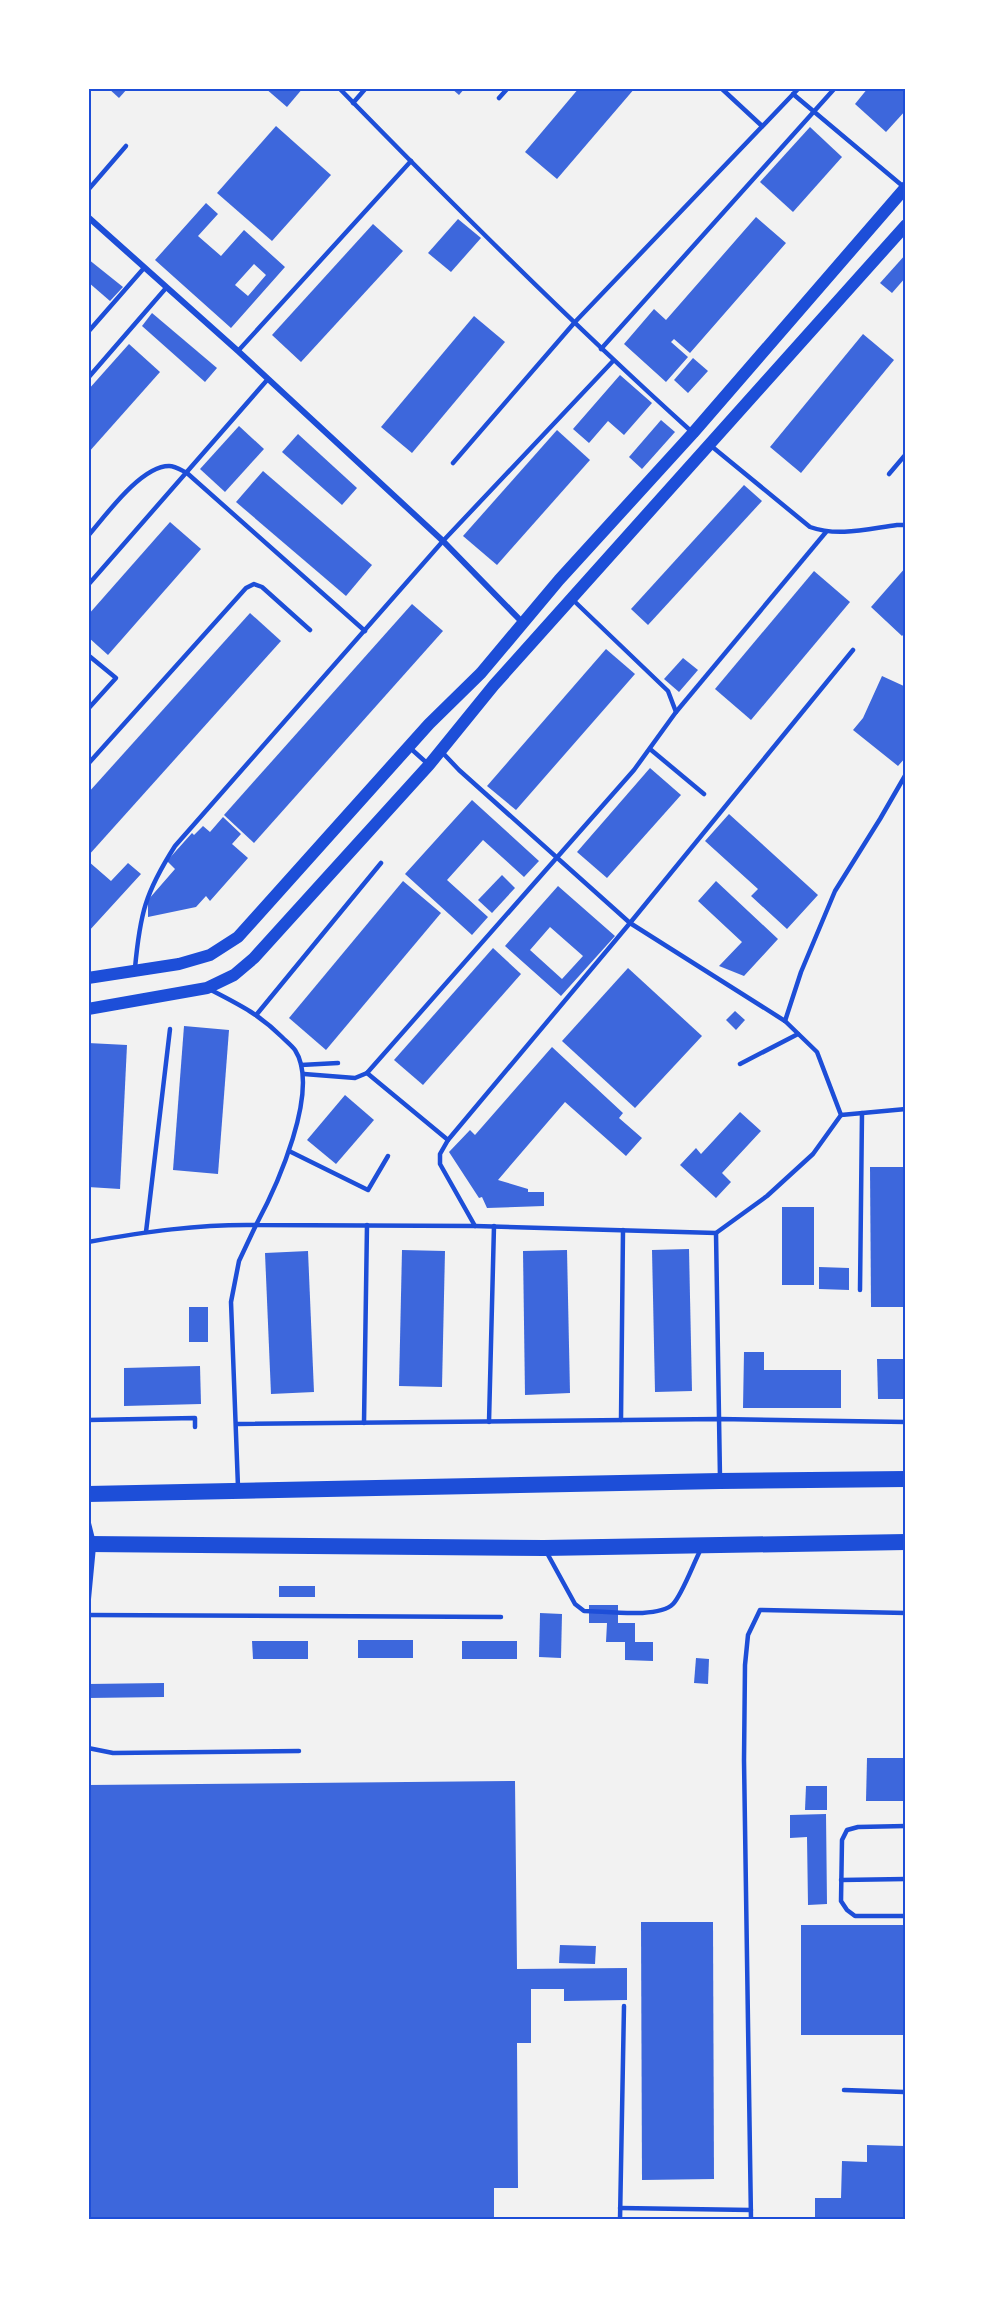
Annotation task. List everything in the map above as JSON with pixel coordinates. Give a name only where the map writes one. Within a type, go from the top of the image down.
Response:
[{"type":"highway","points":[[88,1494],[906,1479]]},
{"type":"highway","points":[[91,1544],[544,1548],[906,1542]]},
{"type":"main road","points":[[88,978],[179,964],[210,955],[238,937],[429,724],[481,673],[905,188]]},
{"type":"main road","points":[[88,1009],[207,988],[234,975],[254,958],[429,765],[494,686],[906,225]]},
{"type":"street","points":[[88,217],[238,351],[442,541],[523,623]]},
{"type":"lane","points":[[339,88],[493,245],[613,361],[693,433]]},
{"type":"lane","points":[[353,103],[366,88]]},
{"type":"lane","points":[[499,98],[508,88]]},
{"type":"lane","points":[[721,88],[762,126]]},
{"type":"lane","points":[[453,463],[575,322],[799,88]]},
{"type":"lane","points":[[601,349],[835,88]]},
{"type":"lane","points":[[793,94],[905,188]]},
{"type":"lane","points":[[88,190],[126,146]]},
{"type":"lane","points":[[238,351],[411,161]]},
{"type":"lane","points":[[88,332],[144,268]]},
{"type":"lane","points":[[88,378],[166,288]]},
{"type":"lane","points":[[135,971],[138,931],[143,909],[156,877],[176,846],[442,541],[613,361]]},
{"type":"lane","points":[[88,585],[268,379]]},
{"type":"lane","points":[[710,445],[810,527],[826,532],[906,525]]},
{"type":"lane","points":[[889,474],[906,454]]},
{"type":"lane","points":[[88,536],[147,473],[172,466],[186,472],[365,631]]},
{"type":"lane","points":[[304,1074],[355,1078],[367,1073],[634,770],[676,712],[826,532]]},
{"type":"lane","points":[[88,764],[246,588],[254,584],[262,587],[310,630]]},
{"type":"lane","points":[[572,599],[668,691],[676,712]]},
{"type":"lane","points":[[475,1226],[440,1164],[440,1154],[448,1140],[630,923],[853,650]]},
{"type":"lane","points":[[88,655],[116,678],[88,709]]},
{"type":"lane","points":[[409,747],[429,765]]},
{"type":"lane","points":[[650,749],[704,794]]},
{"type":"lane","points":[[440,751],[630,923],[785,1021],[817,1052],[841,1115]]},
{"type":"lane","points":[[785,1021],[801,972],[835,891],[906,774]]},
{"type":"lane","points":[[257,1014],[381,863]]},
{"type":"lane","points":[[207,988],[257,1014],[296,1051],[304,1074],[301,1104],[289,1151],[274,1191],[239,1261],[231,1302],[238,1492]]},
{"type":"lane","points":[[146,1232],[170,1029]]},
{"type":"lane","points":[[740,1064],[798,1034]]},
{"type":"lane","points":[[301,1065],[338,1063]]},
{"type":"lane","points":[[367,1073],[448,1140]]},
{"type":"lane","points":[[88,1242],[146,1232],[220,1225],[494,1226],[716,1233],[767,1196],[813,1154],[841,1115],[906,1109]]},
{"type":"lane","points":[[860,1290],[862,1113]]},
{"type":"lane","points":[[289,1151],[368,1190],[388,1156]]},
{"type":"lane","points":[[364,1423],[367,1226]]},
{"type":"lane","points":[[489,1422],[494,1226]]},
{"type":"lane","points":[[621,1420],[623,1230]]},
{"type":"lane","points":[[716,1233],[720,1481]]},
{"type":"lane","points":[[88,1420],[195,1418],[195,1426]]},
{"type":"lane","points":[[237,1424],[719,1419],[906,1422]]},
{"type":"lane","points":[[88,1520],[91,1544],[88,1607]]},
{"type":"lane","points":[[544,1548],[575,1604],[584,1611],[654,1612],[666,1609],[675,1603],[702,1546]]},
{"type":"lane","points":[[752,2220],[744,1760],[745,1665],[748,1635],[760,1610],[906,1613]]},
{"type":"lane","points":[[88,1615],[501,1617]]},
{"type":"lane","points":[[88,1748],[113,1753],[298,1751]]},
{"type":"lane","points":[[906,1826],[858,1827],[847,1830],[842,1840],[841,1880],[841,1901],[855,1916],[906,1916]]},
{"type":"lane","points":[[841,1880],[906,1879]]},
{"type":"lane","points":[[620,2220],[624,2006]]},
{"type":"lane","points":[[844,2090],[905,2092]]},
{"type":"lane","points":[[620,2208],[751,2210]]},
{"type":"building","points":[[108,88],[128,88],[119,98]]},
{"type":"building","points":[[265,88],[303,88],[287,107]]},
{"type":"building","points":[[451,88],[465,88],[459,95]]},
{"type":"building","points":[[579,88],[635,88],[557,179],[525,152]]},
{"type":"building","points":[[868,88],[906,88],[906,110],[886,132],[855,104]]},
{"type":"building","points":[[276,126],[331,175],[272,241],[217,193]]},
{"type":"building","points":[[810,127],[842,157],[793,212],[760,182]]},
{"type":"building","points":[[206,203],[218,214],[198,236],[221,256],[244,230],[285,267],[231,328],[155,260]],"holes":[[[254,264],[266,275],[248,296],[235,285]]]},
{"type":"building","points":[[756,217],[786,243],[690,353],[674,339],[671,342],[688,357],[666,382],[624,344],[654,309],[666,320]]},
{"type":"building","points":[[458,219],[481,238],[451,272],[428,253]]},
{"type":"building","points":[[373,224],[403,251],[301,362],[272,335]]},
{"type":"building","points":[[906,254],[906,277],[892,293],[880,283]]},
{"type":"building","points":[[88,259],[123,287],[110,301],[88,282]]},
{"type":"building","points":[[152,313],[217,368],[205,382],[142,326]]},
{"type":"building","points":[[474,316],[505,342],[412,453],[381,427]]},
{"type":"building","points":[[863,334],[894,360],[801,473],[770,447]]},
{"type":"building","points":[[129,344],[160,372],[88,453],[88,390]]},
{"type":"building","points":[[693,358],[708,371],[688,393],[674,380]]},
{"type":"building","points":[[620,375],[652,403],[624,435],[608,421],[589,443],[573,429]]},
{"type":"building","points":[[661,420],[675,432],[642,469],[629,457]]},
{"type":"building","points":[[239,426],[264,449],[225,492],[200,469]]},
{"type":"building","points":[[557,430],[590,460],[497,565],[463,536]]},
{"type":"building","points":[[298,434],[357,488],[342,505],[282,452]]},
{"type":"building","points":[[263,471],[372,565],[346,596],[236,502]]},
{"type":"building","points":[[744,485],[762,501],[648,625],[631,609]]},
{"type":"building","points":[[170,522],[201,549],[108,655],[88,637],[88,615]]},
{"type":"building","points":[[906,567],[906,632],[902,636],[871,607]]},
{"type":"building","points":[[814,571],[850,602],[751,720],[715,689]]},
{"type":"building","points":[[412,604],[443,631],[254,843],[224,815]]},
{"type":"building","points":[[250,613],[281,641],[88,856],[88,793]]},
{"type":"building","points":[[606,649],[635,674],[516,810],[487,786]]},
{"type":"building","points":[[683,658],[698,670],[679,692],[664,679]]},
{"type":"building","points":[[882,676],[906,687],[906,757],[898,766],[853,730],[863,718]]},
{"type":"building","points":[[650,768],[681,795],[607,878],[577,852]]},
{"type":"building","points":[[472,800],[539,861],[524,877],[483,840],[447,880],[488,917],[472,935],[405,874]]},
{"type":"building","points":[[729,814],[818,895],[787,929],[751,896],[758,889],[705,841]]},
{"type":"building","points":[[223,817],[241,834],[232,844],[248,858],[210,901],[206,896],[196,907],[148,917],[148,900],[175,869],[167,861],[192,833],[194,835],[203,826],[210,832]]},
{"type":"building","points":[[88,861],[111,881],[128,863],[141,874],[88,932]]},
{"type":"building","points":[[502,875],[515,888],[492,913],[478,900]]},
{"type":"building","points":[[403,881],[441,913],[326,1050],[289,1018]]},
{"type":"building","points":[[716,881],[778,939],[744,976],[719,966],[742,942],[698,901]]},
{"type":"building","points":[[558,886],[615,936],[561,996],[505,946]],"holes":[[[550,927],[583,956],[562,979],[530,950]]]},
{"type":"building","points":[[493,948],[521,974],[423,1085],[394,1060]]},
{"type":"building","points":[[628,968],[702,1036],[635,1108],[562,1041]]},
{"type":"building","points":[[735,1011],[745,1020],[736,1030],[726,1020]]},
{"type":"building","points":[[184,1026],[229,1030],[218,1174],[173,1170]]},
{"type":"building","points":[[88,1043],[127,1045],[120,1189],[88,1187]]},
{"type":"building","points":[[552,1047],[623,1113],[619,1118],[642,1138],[626,1156],[565,1102],[498,1180],[528,1189],[528,1192],[544,1192],[544,1206],[487,1208],[482,1197],[479,1198],[449,1152],[470,1130],[475,1135]]},
{"type":"building","points":[[345,1095],[374,1120],[336,1164],[307,1140]]},
{"type":"building","points":[[740,1112],[761,1131],[722,1173],[731,1182],[716,1198],[680,1165],[696,1148],[701,1154]]},
{"type":"building","points":[[870,1167],[906,1167],[906,1307],[871,1307]]},
{"type":"building","points":[[782,1207],[814,1207],[814,1285],[782,1285]]},
{"type":"building","points":[[689,1249],[692,1391],[655,1392],[652,1250]]},
{"type":"building","points":[[402,1250],[445,1251],[442,1387],[399,1386]]},
{"type":"building","points":[[567,1250],[570,1393],[525,1395],[523,1251]]},
{"type":"building","points":[[308,1251],[314,1392],[271,1394],[265,1253]]},
{"type":"building","points":[[819,1267],[849,1268],[849,1290],[819,1289]]},
{"type":"building","points":[[189,1307],[208,1307],[208,1342],[189,1342]]},
{"type":"building","points":[[744,1352],[764,1352],[764,1370],[841,1370],[841,1408],[743,1408]]},
{"type":"building","points":[[877,1359],[906,1359],[906,1399],[878,1399]]},
{"type":"building","points":[[200,1366],[201,1404],[124,1406],[124,1368]]},
{"type":"building","points":[[279,1586],[315,1586],[315,1597],[279,1597]]},
{"type":"building","points":[[589,1605],[618,1605],[618,1623],[635,1623],[635,1642],[653,1642],[653,1661],[625,1660],[625,1642],[606,1642],[607,1623],[589,1623]]},
{"type":"building","points":[[540,1613],[562,1614],[561,1658],[539,1657]]},
{"type":"building","points":[[358,1640],[413,1640],[413,1658],[358,1658]]},
{"type":"building","points":[[252,1641],[308,1641],[308,1659],[253,1659]]},
{"type":"building","points":[[462,1641],[517,1641],[517,1659],[462,1659]]},
{"type":"building","points":[[696,1658],[709,1659],[708,1684],[694,1683]]},
{"type":"building","points":[[164,1683],[164,1697],[88,1698],[88,1684]]},
{"type":"building","points":[[867,1758],[906,1758],[906,1801],[866,1801]]},
{"type":"building","points":[[515,1781],[517,1969],[627,1968],[627,2000],[564,2001],[564,1989],[531,1989],[531,2043],[517,2043],[518,2188],[494,2188],[494,2220],[88,2220],[88,1785]]},
{"type":"building","points":[[806,1786],[827,1786],[827,1810],[805,1810]]},
{"type":"building","points":[[826,1814],[827,1904],[808,1905],[807,1837],[790,1838],[790,1815]]},
{"type":"building","points":[[641,1922],[713,1922],[714,2179],[642,2180]]},
{"type":"building","points":[[801,1925],[906,1925],[906,2035],[801,2035]]},
{"type":"building","points":[[560,1945],[596,1946],[595,1964],[559,1963]]},
{"type":"building","points":[[867,2145],[905,2146],[903,2200],[906,2200],[906,2220],[815,2220],[815,2198],[841,2198],[842,2161],[867,2162]]}]
